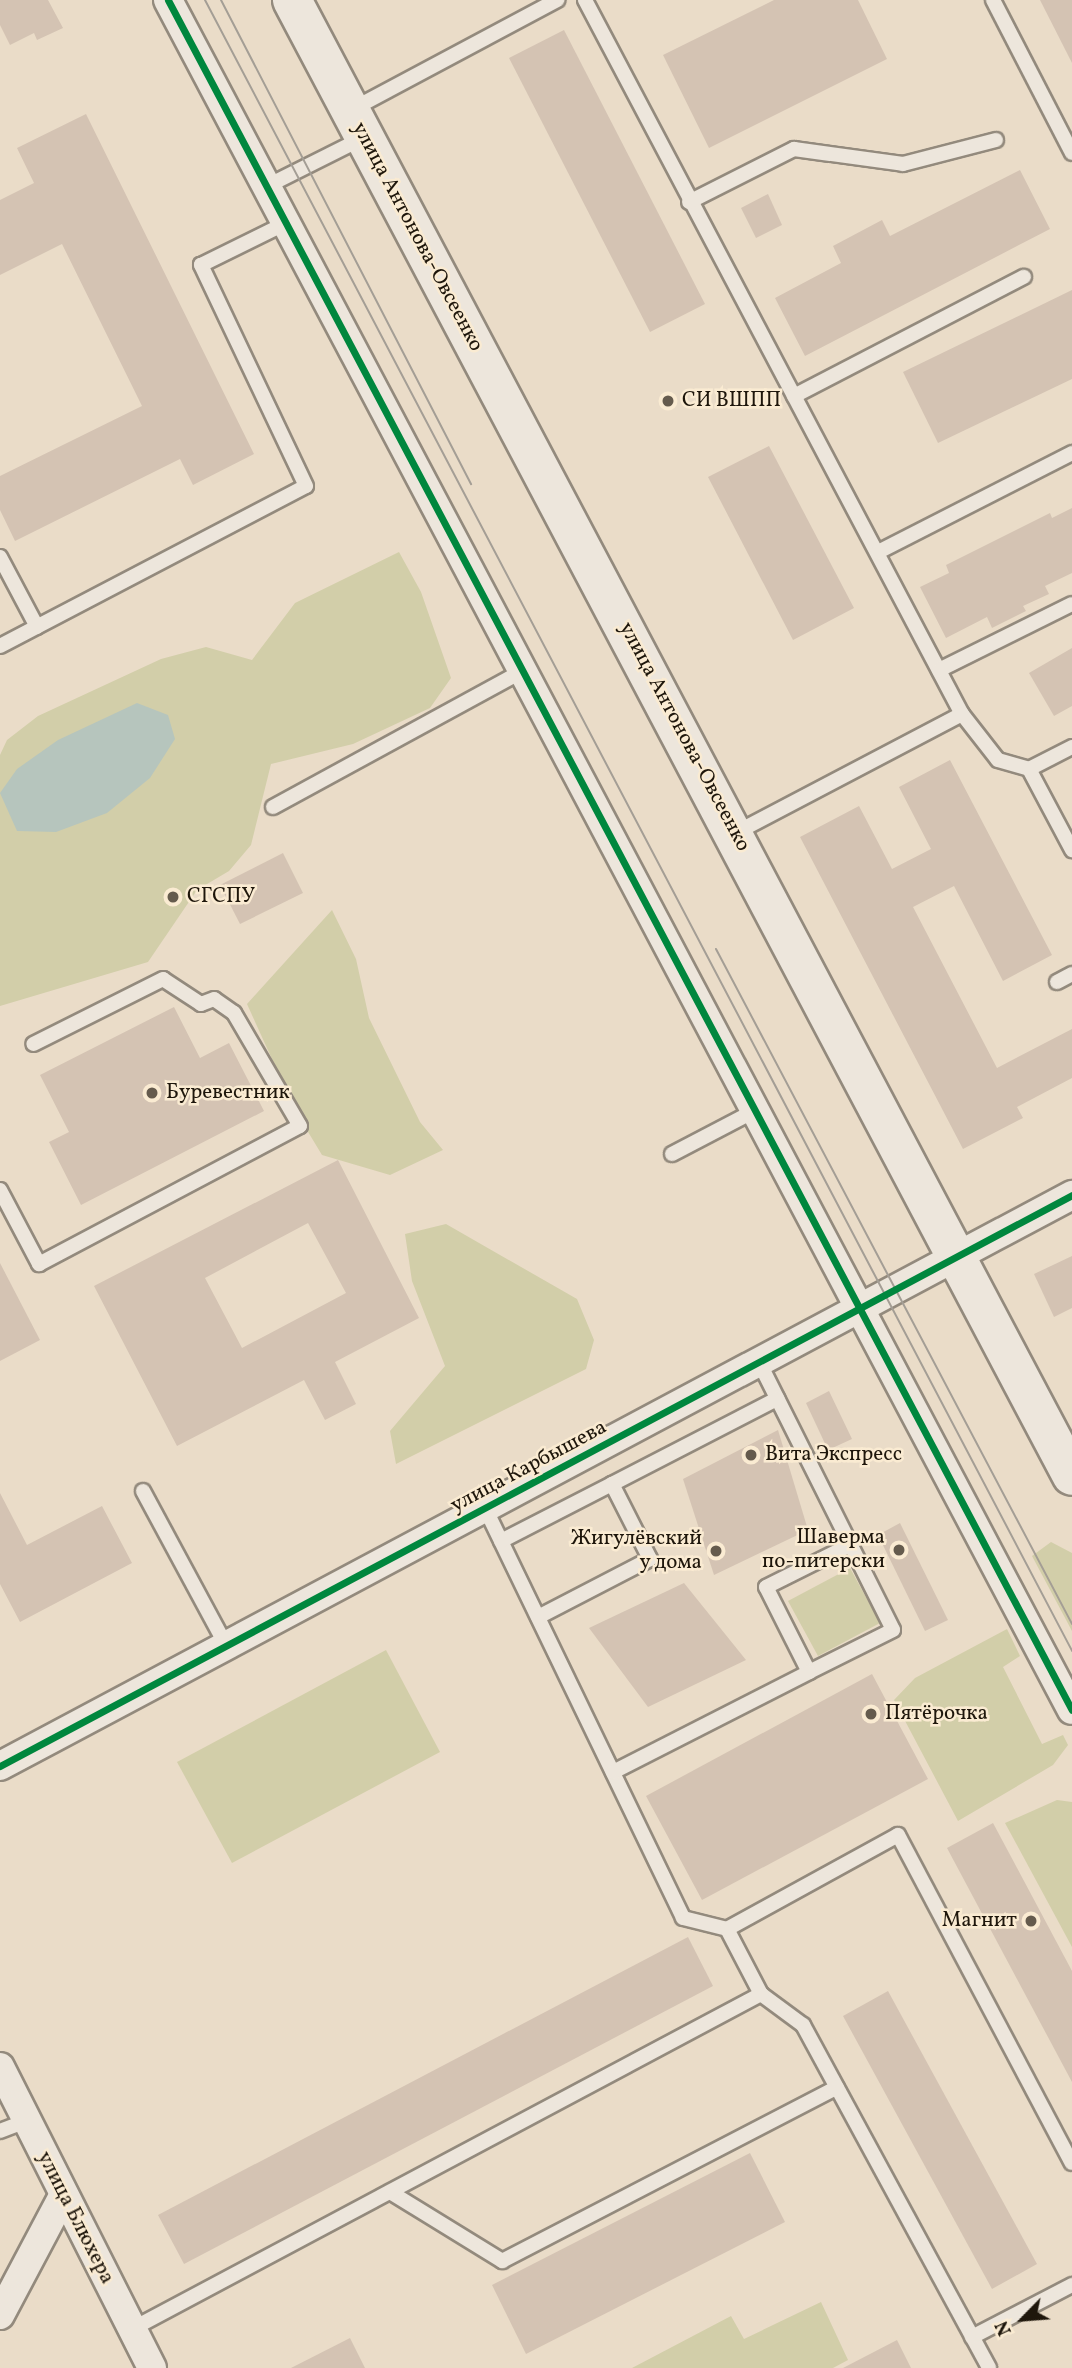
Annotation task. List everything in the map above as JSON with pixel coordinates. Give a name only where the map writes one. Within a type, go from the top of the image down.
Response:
[{"type":"main road","name":"улица Антонова-Овсеенко","points":[[292,0],[1072,1475]]},
{"type":"street","points":[[168,0],[1072,1710]]},
{"type":"street","name":"улица Карбышева","points":[[0,1766],[486,1510],[861,1310],[955,1255],[1072,1195]]},
{"type":"street","name":"улица Блюхера","points":[[0,2067],[13,2126],[63,2196],[152,2368]]},
{"type":"street","points":[[0,2315],[63,2196]]},
{"type":"lane","points":[[267,186],[357,124],[557,0]]},
{"type":"lane","points":[[585,0],[962,714],[998,761],[1029,769],[1072,747]]},
{"type":"lane","points":[[993,0],[1072,153]]},
{"type":"lane","points":[[690,202],[794,149],[903,164],[996,140]]},
{"type":"lane","points":[[0,646],[306,486],[201,264],[286,223]]},
{"type":"lane","points":[[794,396],[1024,277]]},
{"type":"lane","points":[[878,552],[1072,453]]},
{"type":"lane","points":[[0,557],[37,627]]},
{"type":"lane","points":[[939,670],[1072,604]]},
{"type":"lane","points":[[273,807],[524,670]]},
{"type":"lane","points":[[734,833],[962,714]]},
{"type":"lane","points":[[1029,769],[1072,850]]},
{"type":"lane","points":[[1057,982],[1072,974]]},
{"type":"lane","points":[[0,1190],[39,1264],[300,1126],[234,1013],[214,999],[201,1004],[163,979],[33,1044]]},
{"type":"lane","points":[[672,1154],[756,1110]]},
{"type":"lane","points":[[613,1772],[893,1630],[760,1364]]},
{"type":"lane","points":[[501,1541],[777,1399]]},
{"type":"lane","points":[[538,1617],[650,1559],[612,1483]]},
{"type":"lane","points":[[143,1490],[226,1647]]},
{"type":"lane","points":[[486,1510],[683,1917],[727,1929],[898,1835],[1072,2163]]},
{"type":"lane","points":[[809,1672],[766,1587],[850,1545]]},
{"type":"lane","points":[[727,1929],[761,1994],[803,2025],[989,2368]]},
{"type":"lane","points":[[132,2329],[761,1994]]},
{"type":"lane","points":[[390,2192],[502,2261],[837,2087]]},
{"type":"lane","points":[[972,2337],[1072,2285]]},
{"type":"shaded area","points":[[399,552],[421,592],[451,678],[430,708],[353,744],[271,764],[251,845],[229,871],[197,890],[148,962],[0,1006],[0,755],[7,740],[38,716],[161,659],[206,647],[252,660],[295,603]]},
{"type":"shaded area","points":[[137,703],[168,715],[175,739],[150,778],[107,813],[56,832],[17,831],[0,793],[17,769],[58,740]]},
{"type":"shaded area","points":[[332,910],[356,959],[369,1018],[420,1122],[443,1150],[390,1175],[322,1155],[296,1112],[247,1004]]},
{"type":"shaded area","points":[[446,1224],[577,1299],[594,1340],[586,1369],[396,1464],[390,1431],[445,1366],[412,1281],[405,1234]]},
{"type":"shaded area","points":[[1051,1542],[1072,1553],[1072,1631],[1032,1556]]},
{"type":"shaded area","points":[[850,1568],[880,1623],[818,1656],[788,1601]]},
{"type":"shaded area","points":[[1007,1629],[1020,1656],[1003,1667],[1042,1744],[1063,1735],[1068,1745],[1053,1765],[958,1821],[894,1700],[915,1678]]},
{"type":"shaded area","points":[[386,1650],[440,1752],[232,1863],[177,1762]]},
{"type":"shaded area","points":[[1057,1800],[1072,1802],[1072,1947],[1005,1823]]},
{"type":"shaded area","points":[[821,2302],[848,2360],[833,2368],[632,2368],[731,2316],[744,2339]]},
{"type":"building","points":[[0,0],[48,0],[63,28],[37,40],[34,33],[10,45],[0,25]]},
{"type":"building","points":[[774,0],[858,0],[887,59],[709,148],[663,55]]},
{"type":"building","points":[[1040,0],[1072,0],[1072,63]]},
{"type":"building","points":[[564,30],[705,304],[650,332],[509,58]]},
{"type":"building","points":[[86,114],[254,454],[193,485],[180,459],[15,541],[0,510],[0,476],[142,406],[62,244],[0,275],[0,200],[34,183],[17,148]]},
{"type":"building","points":[[1020,170],[1050,229],[805,356],[775,298],[841,263],[833,246],[882,220],[890,236]]},
{"type":"building","points":[[768,194],[782,225],[756,238],[741,208]]},
{"type":"building","points":[[1072,290],[1072,379],[938,443],[903,372]]},
{"type":"building","points":[[769,446],[854,608],[793,640],[708,477]]},
{"type":"building","points":[[1072,508],[1072,573],[1045,586],[1049,594],[1023,606],[1026,611],[992,628],[987,617],[946,638],[920,587],[949,573],[946,565],[1050,513],[1052,518]]},
{"type":"building","points":[[1072,648],[1072,706],[1054,716],[1029,673]]},
{"type":"building","points":[[950,760],[1052,955],[1003,981],[954,886],[913,907],[997,1068],[1072,1029],[1072,1078],[1017,1107],[1023,1118],[963,1149],[800,837],[859,806],[892,869],[931,849],[899,787]]},
{"type":"building","points":[[283,853],[303,893],[240,924],[220,885]]},
{"type":"building","name":"Буревестник","points":[[174,1007],[200,1058],[229,1043],[264,1111],[81,1205],[49,1142],[69,1132],[40,1075]]},
{"type":"building","points":[[338,1160],[419,1318],[335,1362],[356,1404],[325,1420],[304,1380],[177,1446],[94,1286]],"holes":[[[308,1223],[346,1293],[242,1348],[205,1278]]]},
{"type":"building","points":[[1072,1256],[1072,1308],[1054,1317],[1034,1274]]},
{"type":"building","points":[[0,1263],[40,1340],[0,1361]]},
{"type":"building","points":[[829,1391],[852,1439],[828,1450],[806,1403]]},
{"type":"building","points":[[778,1430],[808,1530],[714,1575],[683,1479]]},
{"type":"building","points":[[0,1493],[27,1545],[102,1506],[132,1563],[20,1622],[0,1584]]},
{"type":"building","points":[[900,1523],[948,1620],[925,1631],[878,1535]]},
{"type":"building","points":[[684,1583],[746,1660],[648,1707],[589,1628]]},
{"type":"building","points":[[872,1674],[928,1779],[702,1900],[646,1796]]},
{"type":"building","points":[[993,1823],[1072,1971],[1072,2082],[947,1848]]},
{"type":"building","points":[[688,1937],[713,1986],[184,2264],[158,2215]]},
{"type":"building","points":[[888,1991],[1037,2264],[992,2289],[843,2016]]},
{"type":"building","points":[[750,2153],[785,2222],[526,2354],[492,2285]]},
{"type":"building","points":[[350,2338],[365,2368],[291,2368]]},
{"type":"building","points":[[897,2340],[911,2368],[843,2368]]},
{"type":"tram line","points":[[205,0],[1072,1651]]},
{"type":"tram line","points":[[221,0],[471,484]]},
{"type":"tram line","points":[[716,949],[1072,1624]]},
{"type":"cycle path","points":[[168,0],[1072,1710]]},
{"type":"cycle path","points":[[0,1766],[1072,1195]]},
{"type":"place","name":"СИ ВШПП","points":[[668,401]]},
{"type":"place","name":"СГСПУ","points":[[173,897]]},
{"type":"place","name":"Буревестник","points":[[152,1093]]},
{"type":"place","name":"Вита Экспресс","points":[[751,1455]]},
{"type":"place","name":"Шаверма по-питерски","points":[[899,1550]]},
{"type":"place","name":"Жигулёвский у дома","points":[[716,1551]]},
{"type":"place","name":"Пятёрочка","points":[[871,1714]]},
{"type":"place","name":"Магнит","points":[[1031,1921]]}]
